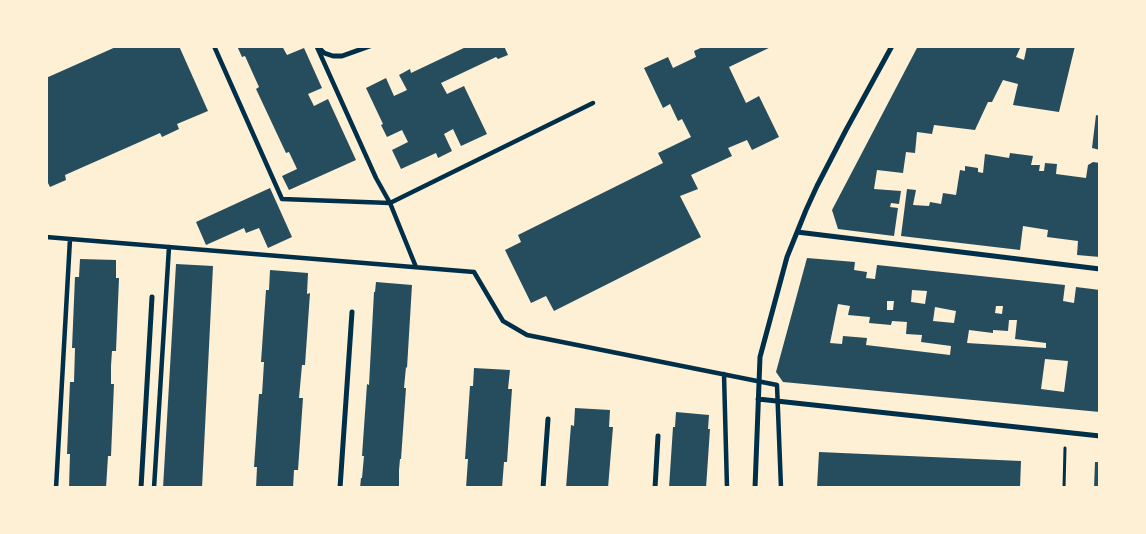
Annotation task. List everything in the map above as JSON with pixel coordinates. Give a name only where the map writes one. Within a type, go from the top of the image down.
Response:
[{"type":"street","points":[[214,46],[282,200],[390,202],[593,103]]},
{"type":"street","points":[[317,46],[376,178],[390,202],[416,267]]},
{"type":"street","points":[[317,46],[324,53],[332,56],[342,56],[370,46]]},
{"type":"street","points":[[755,488],[758,381],[762,345],[788,257],[806,210],[846,130],[892,46]]},
{"type":"street","points":[[797,232],[1100,269]]},
{"type":"street","points":[[46,237],[474,272],[503,321],[527,335],[777,385],[781,488]]},
{"type":"street","points":[[56,488],[70,239]]},
{"type":"street","points":[[154,488],[168,247]]},
{"type":"street","points":[[141,488],[152,297]]},
{"type":"street","points":[[340,488],[352,312]]},
{"type":"street","points":[[724,374],[727,488]]},
{"type":"street","points":[[758,399],[1100,436]]},
{"type":"street","points":[[543,488],[548,419]]},
{"type":"street","points":[[655,488],[658,436]]},
{"type":"path","points":[[1064,488],[1066,433]]},
{"type":"building","points":[[118,46],[179,46],[208,111],[177,124],[179,129],[162,137],[160,133],[65,175],[66,180],[50,187],[48,183],[46,184],[46,78]]},
{"type":"building","points":[[237,46],[282,46],[287,55],[304,48],[322,88],[308,94],[314,106],[328,99],[356,160],[289,190],[282,176],[297,169],[289,152],[286,153],[256,89],[259,87],[245,56],[242,57]]},
{"type":"building","points":[[468,46],[504,46],[508,55],[498,59],[496,57],[441,83],[447,94],[464,86],[487,134],[461,146],[453,129],[444,134],[452,151],[438,158],[436,153],[401,169],[392,150],[408,142],[402,130],[387,137],[366,88],[386,78],[394,96],[407,90],[399,75],[410,69],[411,73]]},
{"type":"building","points":[[705,46],[773,46],[729,67],[746,103],[759,96],[779,137],[752,150],[747,140],[728,148],[732,156],[691,175],[698,189],[680,196],[701,237],[554,311],[546,296],[531,303],[505,250],[521,242],[518,235],[663,163],[658,153],[691,137],[682,119],[678,121],[670,104],[663,108],[644,68],[668,57],[673,68],[696,57],[694,51]]},
{"type":"building","points":[[918,46],[1021,46],[1016,57],[1024,60],[1027,46],[1075,46],[1059,112],[1013,105],[1018,84],[1003,80],[992,102],[988,102],[975,130],[934,125],[932,134],[917,132],[915,153],[906,152],[903,173],[877,170],[874,189],[901,191],[899,204],[891,203],[890,207],[898,208],[894,236],[838,229],[832,210]]},
{"type":"building","points":[[1096,115],[1100,116],[1100,150],[1092,148]]},
{"type":"building","points":[[1010,153],[1033,156],[1031,165],[1040,165],[1039,171],[1044,171],[1045,163],[1057,164],[1056,174],[1086,178],[1088,165],[1093,162],[1100,163],[1100,257],[1077,255],[1078,241],[1047,237],[1048,230],[1023,226],[1020,250],[901,236],[907,189],[916,190],[913,205],[929,206],[930,202],[941,204],[943,193],[956,195],[960,170],[965,171],[965,166],[978,168],[978,172],[983,173],[985,154],[1009,158]]},
{"type":"building","points":[[270,188],[292,237],[268,248],[259,228],[246,233],[244,228],[206,245],[196,222]]},
{"type":"building","points":[[807,258],[855,262],[854,270],[867,272],[866,278],[875,279],[877,265],[1065,285],[1063,301],[1074,303],[1076,287],[1100,290],[1100,412],[783,382],[776,372]],"holes":[[[912,290],[927,291],[925,304],[911,302]],[[887,301],[894,301],[893,310],[887,310]],[[838,304],[850,306],[848,315],[870,317],[869,323],[891,325],[892,321],[907,322],[906,334],[922,335],[921,342],[951,346],[950,355],[866,345],[867,338],[843,336],[842,344],[830,343]],[[996,306],[1003,306],[1002,314],[995,313]],[[935,307],[956,311],[954,323],[933,321]],[[1009,320],[1017,320],[1015,339],[1046,343],[1046,348],[967,343],[969,330],[993,333],[993,330],[1008,331]],[[1045,359],[1068,361],[1064,392],[1041,389]]]},
{"type":"building","points":[[80,259],[116,260],[116,278],[119,278],[116,351],[112,351],[111,366],[111,384],[114,384],[111,456],[108,456],[106,488],[69,488],[70,454],[67,454],[70,382],[74,382],[75,348],[72,348],[75,277],[79,277]]},
{"type":"building","points":[[176,264],[213,266],[202,488],[163,488]]},
{"type":"building","points":[[270,270],[308,273],[307,294],[310,293],[305,365],[302,365],[299,398],[303,398],[298,470],[294,470],[293,488],[256,488],[257,467],[254,467],[259,394],[262,394],[264,362],[261,362],[266,290],[269,290]]},
{"type":"building","points":[[376,282],[412,285],[399,488],[360,488],[364,456],[362,456]]},
{"type":"building","points":[[474,368],[510,370],[508,389],[512,389],[507,462],[504,462],[502,488],[466,488],[468,459],[465,459],[470,386],[473,386]]},
{"type":"building","points":[[575,408],[610,410],[609,427],[613,427],[608,488],[566,488],[571,425],[574,426]]},
{"type":"building","points":[[676,412],[709,415],[708,429],[710,429],[706,488],[669,488],[673,427],[675,427]]},
{"type":"building","points":[[819,452],[1021,461],[1020,488],[817,488]]},
{"type":"building","points":[[1095,462],[1100,462],[1100,488],[1094,488]]}]
